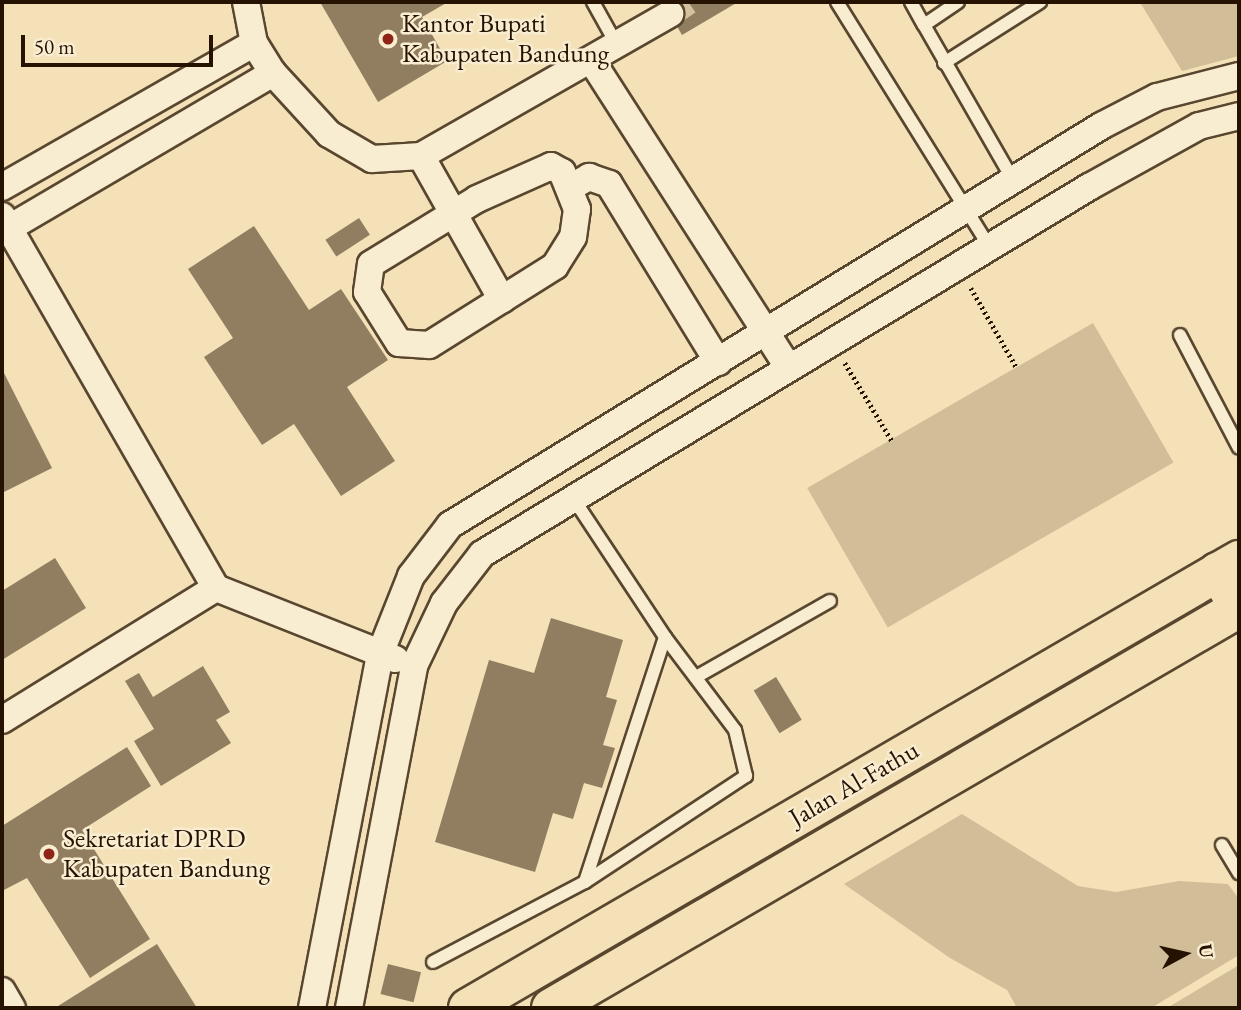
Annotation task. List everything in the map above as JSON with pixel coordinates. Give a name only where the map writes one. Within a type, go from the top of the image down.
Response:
[{"type":"highway","points":[[1229,566],[1239,608]]},
{"type":"highway","name":"Jalan Al-Fathu","points":[[468,1008],[1229,566]]},
{"type":"highway","name":"Jalan Al-Fathu","points":[[551,1008],[925,793],[1239,608]]},
{"type":"highway","points":[[903,756],[925,793]]},
{"type":"highway","points":[[627,915],[649,951]]},
{"type":"street","points":[[246,2],[254,43],[273,73],[329,134],[372,159],[421,156],[593,63],[670,14]]},
{"type":"street","points":[[2,187],[254,43]]},
{"type":"street","points":[[593,63],[788,367]]},
{"type":"street","points":[[273,73],[5,222],[216,587],[414,666]]},
{"type":"street","points":[[312,1008],[380,654],[411,576],[450,525],[1013,180],[1157,97],[1239,76]]},
{"type":"street","points":[[349,1008],[414,666],[444,603],[482,554],[788,367],[1199,126],[1239,116]]},
{"type":"street","points":[[421,156],[449,216],[502,300]]},
{"type":"street","points":[[545,166],[557,168],[571,187],[577,221],[566,253],[502,300],[429,345],[405,348],[391,333],[367,292],[366,275],[380,256],[545,166]]},
{"type":"street","points":[[571,187],[589,177],[609,184],[718,362]]},
{"type":"street","points":[[2,720],[216,587]]},
{"type":"street","points":[[2,991],[12,1008]]},
{"type":"lane","points":[[593,2],[618,47]]},
{"type":"lane","points":[[837,2],[990,248]]},
{"type":"lane","points":[[911,2],[1013,180]]},
{"type":"lane","points":[[924,25],[958,2]]},
{"type":"lane","points":[[944,63],[1041,2]]},
{"type":"lane","points":[[1180,335],[1239,448]]},
{"type":"lane","points":[[433,962],[585,882],[746,776],[735,730],[665,638],[573,498]]},
{"type":"lane","points":[[696,677],[830,601]]},
{"type":"lane","points":[[585,882],[665,638]]},
{"type":"lane","points":[[1222,845],[1239,873]]},
{"type":"path","points":[[959,266],[1017,368]]},
{"type":"path","points":[[832,341],[892,441]]},
{"type":"shaded area","points":[[1239,2],[1239,56],[1182,71],[1141,4]]},
{"type":"shaded area","points":[[1093,323],[1174,462],[888,627],[807,488]]},
{"type":"shaded area","points":[[962,814],[1078,886],[1116,892],[1179,881],[1228,884],[1239,899],[1239,955],[1151,1008],[1017,1008],[1007,990],[950,958],[844,884]]},
{"type":"shaded area","points":[[1239,965],[1239,1008],[1167,1008]]},
{"type":"building","name":"Kantor Bupati Kabupaten Bandung","points":[[320,2],[448,2],[422,17],[447,61],[378,102]]},
{"type":"building","name":"Kantor Bupati Kabupaten Bandung","points":[[663,2],[738,2],[682,35]]},
{"type":"building","points":[[359,218],[370,235],[336,257],[325,240]]},
{"type":"building","points":[[254,226],[309,310],[341,289],[388,360],[347,387],[395,461],[341,496],[294,424],[262,445],[204,357],[233,338],[188,269]]},
{"type":"building","points":[[2,369],[52,468],[2,493]]},
{"type":"building","points":[[55,558],[86,608],[2,660],[2,591]]},
{"type":"building","points":[[551,618],[623,640],[606,697],[617,700],[603,745],[615,748],[602,788],[584,783],[573,819],[553,813],[535,872],[435,842],[489,660],[534,673]]},
{"type":"building","points":[[203,666],[230,712],[216,720],[231,743],[161,786],[134,741],[154,729],[125,681],[139,673],[153,697]]},
{"type":"building","points":[[776,677],[802,720],[779,733],[754,690]]},
{"type":"building","name":"Sekretariat DPRD Kabupaten Bandung","points":[[127,747],[151,786],[82,830],[150,939],[90,978],[27,878],[2,891],[2,826]]},
{"type":"building","points":[[157,944],[197,1008],[59,1008],[58,1006]]},
{"type":"building","points":[[388,964],[421,972],[413,1002],[381,994]]},
{"type":"tunnel","points":[[670,14],[688,2]]},
{"type":"place","name":"Kantor Bupati Kabupaten Bandung","points":[[388,39]]},
{"type":"place","name":"Sekretariat DPRD Kabupaten Bandung","points":[[49,854]]}]
